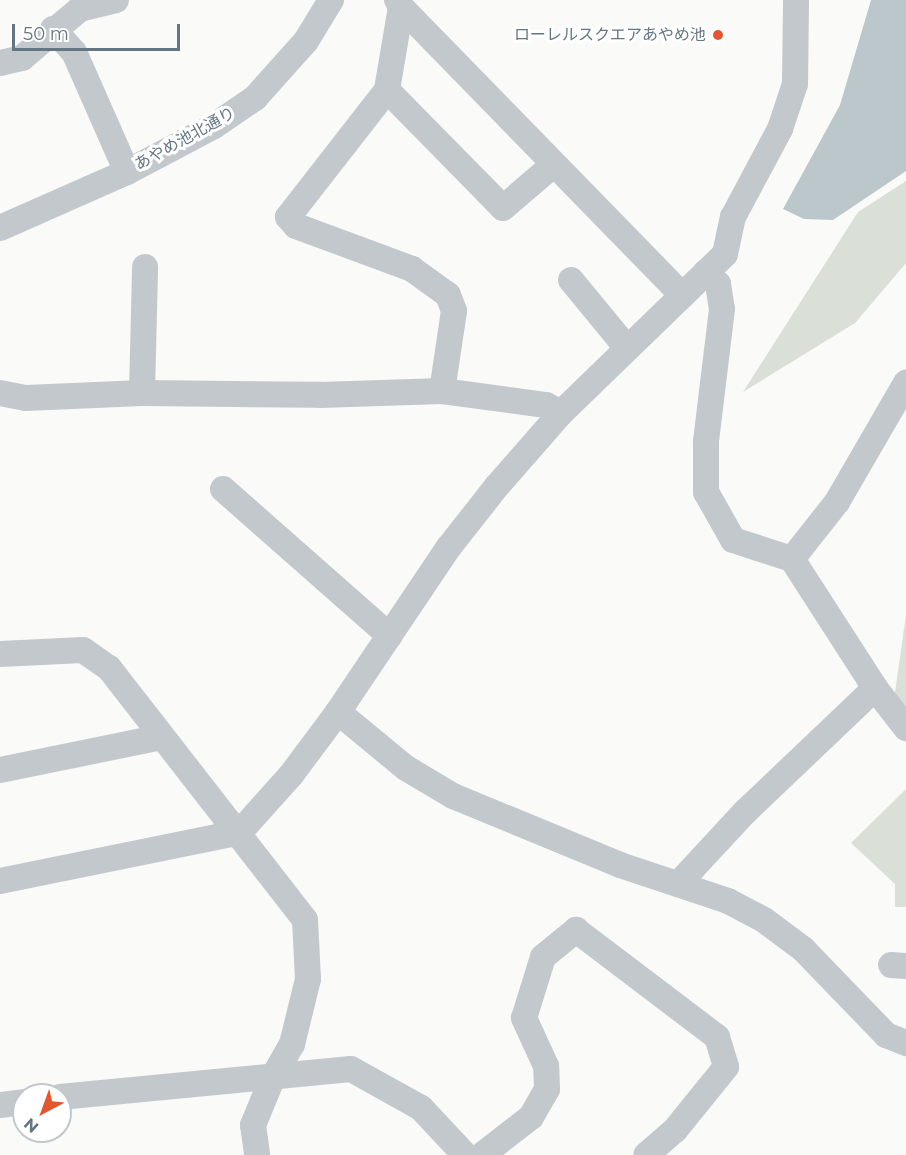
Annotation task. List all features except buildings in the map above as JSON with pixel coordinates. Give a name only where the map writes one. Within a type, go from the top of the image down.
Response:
[{"type":"street","points":[[0,63],[22,58],[80,9],[116,0]]},
{"type":"street","name":"あやめ池北通り","points":[[0,228],[127,172],[214,126],[255,98],[282,72],[331,0]]},
{"type":"street","points":[[0,881],[240,832],[291,775],[338,712],[449,547],[561,413],[725,254],[733,217],[780,129],[795,84],[796,0]]},
{"type":"street","points":[[399,4],[552,166],[682,295]]},
{"type":"street","points":[[399,4],[387,90],[288,217],[296,226],[412,269],[448,295],[454,311],[442,391]]},
{"type":"street","points":[[53,30],[74,52],[127,172]]},
{"type":"street","points":[[387,90],[502,208],[552,166]]},
{"type":"street","points":[[142,393],[145,267]]},
{"type":"street","points":[[706,272],[718,284],[722,309],[706,442],[706,492],[732,540],[792,559],[875,688],[906,728]]},
{"type":"street","points":[[571,280],[627,348]]},
{"type":"street","points":[[792,559],[837,502],[906,383]]},
{"type":"street","points":[[0,393],[26,399],[142,393],[320,395],[442,391],[546,405],[561,413]]},
{"type":"street","points":[[222,489],[390,636]]},
{"type":"street","points":[[0,654],[83,650],[109,668],[240,832],[305,920],[308,980],[292,1044],[272,1078],[253,1125],[257,1155]]},
{"type":"street","points":[[679,883],[745,812],[875,688]]},
{"type":"street","points":[[338,712],[406,768],[453,796],[620,866],[679,883],[728,901],[764,920],[803,949],[886,1035],[906,1043]]},
{"type":"street","points":[[0,770],[162,737]]},
{"type":"street","points":[[482,1155],[531,1117],[547,1089],[546,1066],[524,1018],[543,957],[576,930],[717,1038],[726,1067],[675,1130],[646,1155]]},
{"type":"street","points":[[72,1096],[351,1069],[421,1108],[465,1155]]},
{"type":"shaded area","points":[[871,0],[906,0],[906,171],[833,220],[804,219],[783,209],[840,105]]},
{"type":"shaded area","points":[[906,181],[906,263],[855,323],[743,392],[858,212]]},
{"type":"shaded area","points":[[906,615],[906,712],[894,699]]},
{"type":"shaded area","points":[[906,789],[906,907],[895,907],[895,884],[851,843]]},
{"type":"place","name":"ローレルスクエアあやめ池","points":[[718,35]]}]
